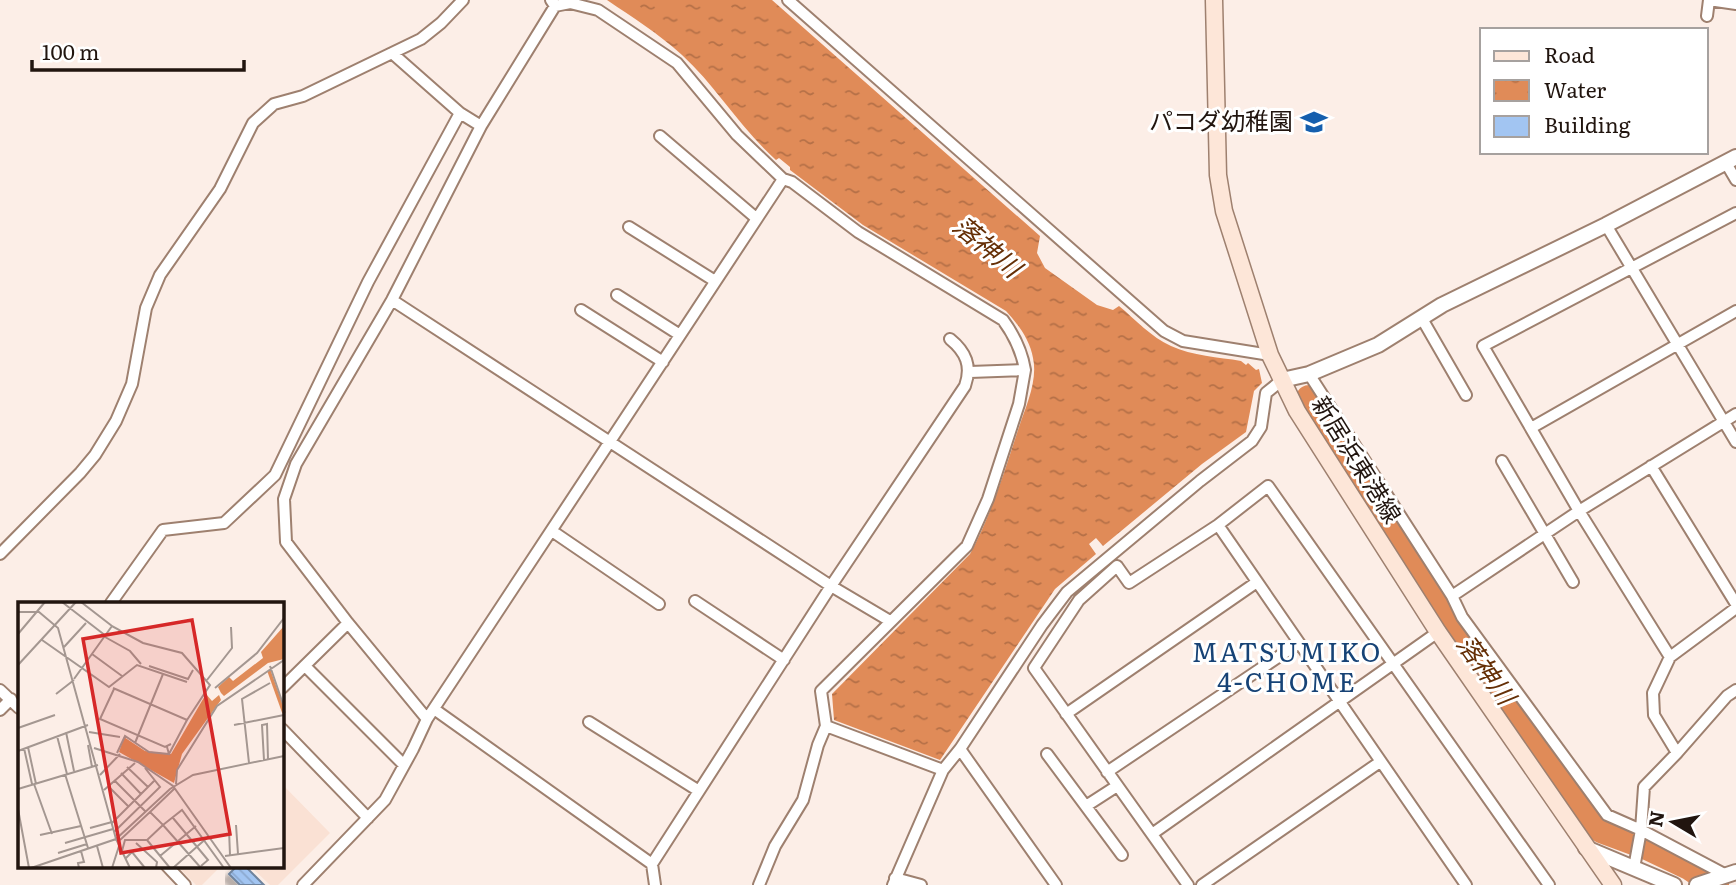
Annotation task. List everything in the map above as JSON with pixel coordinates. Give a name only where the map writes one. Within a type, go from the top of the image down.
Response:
[{"type":"main road","name":"新居浜東港線","points":[[1214,0],[1218,175],[1224,211],[1270,355],[1297,411],[1438,632],[1613,885]]},
{"type":"street","points":[[0,554],[95,456],[116,421],[132,384],[146,308],[160,275],[220,189],[253,123],[274,104],[303,96],[421,38],[441,23],[463,0]]},
{"type":"street","points":[[788,0],[1164,331],[1183,341],[1270,355]]},
{"type":"street","points":[[1707,16],[1709,0],[1736,4]]},
{"type":"street","points":[[427,719],[286,542],[284,499],[296,464],[392,300],[481,126],[553,3],[570,3],[598,10],[677,63],[737,135],[783,178],[858,232],[1003,320],[1024,359],[1025,370],[1019,404],[988,499],[973,535],[967,546],[937,578],[821,691],[826,726],[803,800],[775,846],[759,885]]},
{"type":"street","points":[[393,53],[460,113],[481,126]]},
{"type":"street","points":[[112,602],[163,530],[224,523],[275,475],[368,282],[460,113]]},
{"type":"street","points":[[660,136],[756,218]]},
{"type":"street","points":[[921,885],[894,882],[943,770],[960,750],[1042,625],[1067,592],[1252,440],[1261,427],[1266,393],[1282,380],[1310,374],[1378,345],[1421,317],[1731,160],[1736,180]]},
{"type":"street","points":[[303,885],[385,800],[427,719],[783,178]]},
{"type":"street","points":[[1670,657],[1579,511],[1483,346],[1736,213]]},
{"type":"street","points":[[1606,225],[1736,442]]},
{"type":"street","points":[[629,228],[715,281]]},
{"type":"street","points":[[617,295],[680,335]]},
{"type":"street","points":[[392,300],[831,586],[890,621]]},
{"type":"street","points":[[581,310],[663,362]]},
{"type":"street","points":[[1531,428],[1736,311]]},
{"type":"street","points":[[1421,317],[1465,395]]},
{"type":"street","points":[[655,885],[652,864],[831,586],[965,386],[970,372],[962,349],[950,339]]},
{"type":"street","points":[[970,372],[1025,370]]},
{"type":"street","points":[[1310,374],[1452,596],[1462,617],[1607,815],[1727,875]]},
{"type":"street","points":[[1452,596],[1579,511],[1736,414]]},
{"type":"street","points":[[1502,461],[1573,582]]},
{"type":"street","points":[[1651,466],[1736,606],[1670,657],[1653,694],[1654,715],[1676,753]]},
{"type":"street","points":[[1188,885],[1034,668],[1079,600],[1117,566],[1129,583],[1218,525],[1268,486],[1549,885]]},
{"type":"street","points":[[1218,525],[1466,885]]},
{"type":"street","points":[[552,531],[659,604]]},
{"type":"street","points":[[1066,714],[1257,582]]},
{"type":"street","points":[[695,601],[784,660]]},
{"type":"street","points":[[284,686],[348,623]]},
{"type":"street","points":[[1152,834],[1438,632]]},
{"type":"street","points":[[1107,772],[1299,643]]},
{"type":"street","points":[[304,666],[404,765]]},
{"type":"street","points":[[0,690],[16,703],[0,710]]},
{"type":"street","points":[[1635,861],[1644,787],[1727,696],[1736,690]]},
{"type":"street","points":[[434,709],[652,864]]},
{"type":"street","points":[[589,722],[699,792]]},
{"type":"street","points":[[826,726],[943,770]]},
{"type":"street","points":[[284,731],[368,818]]},
{"type":"street","points":[[960,750],[1056,885]]},
{"type":"street","points":[[1047,754],[1122,855]]},
{"type":"street","points":[[1202,885],[1380,762]]},
{"type":"street","points":[[1086,806],[1117,786]]},
{"type":"street","points":[[1586,848],[1635,861],[1674,885]]},
{"type":"street","points":[[169,868],[185,885]]},
{"type":"street","points":[[1697,885],[1727,875]]},
{"type":"shaded area","points":[[284,786],[330,833],[278,885],[270,885],[252,868],[284,868]]},
{"type":"shaded area","points":[[179,868],[219,868],[202,885],[196,885]]},
{"type":"water","points":[[607,0],[772,0],[1040,236],[1037,253],[1045,268],[1097,305],[1113,310],[1119,306],[1150,333],[1171,346],[1197,354],[1241,361],[1256,370],[1259,369],[1262,383],[1254,391],[1246,432],[1202,464],[1103,546],[1096,538],[1089,544],[1096,554],[1055,589],[940,760],[834,720],[832,694],[970,554],[998,491],[1030,393],[1034,366],[1029,345],[1006,311],[863,225],[790,170],[779,158],[776,160],[682,55]]},
{"type":"building","points":[[235,868],[247,868],[264,885],[240,885],[229,874]]},
{"type":"waterway","name":"落神川","points":[[1309,398],[1442,608],[1601,830],[1647,847],[1689,867],[1716,885]]},
{"type":"place","name":"パコダ幼稚園","points":[[1314,122]]},
{"type":"district","name":"MATSUMIKO 4-CHOME","points":[[1287,668]]}]
